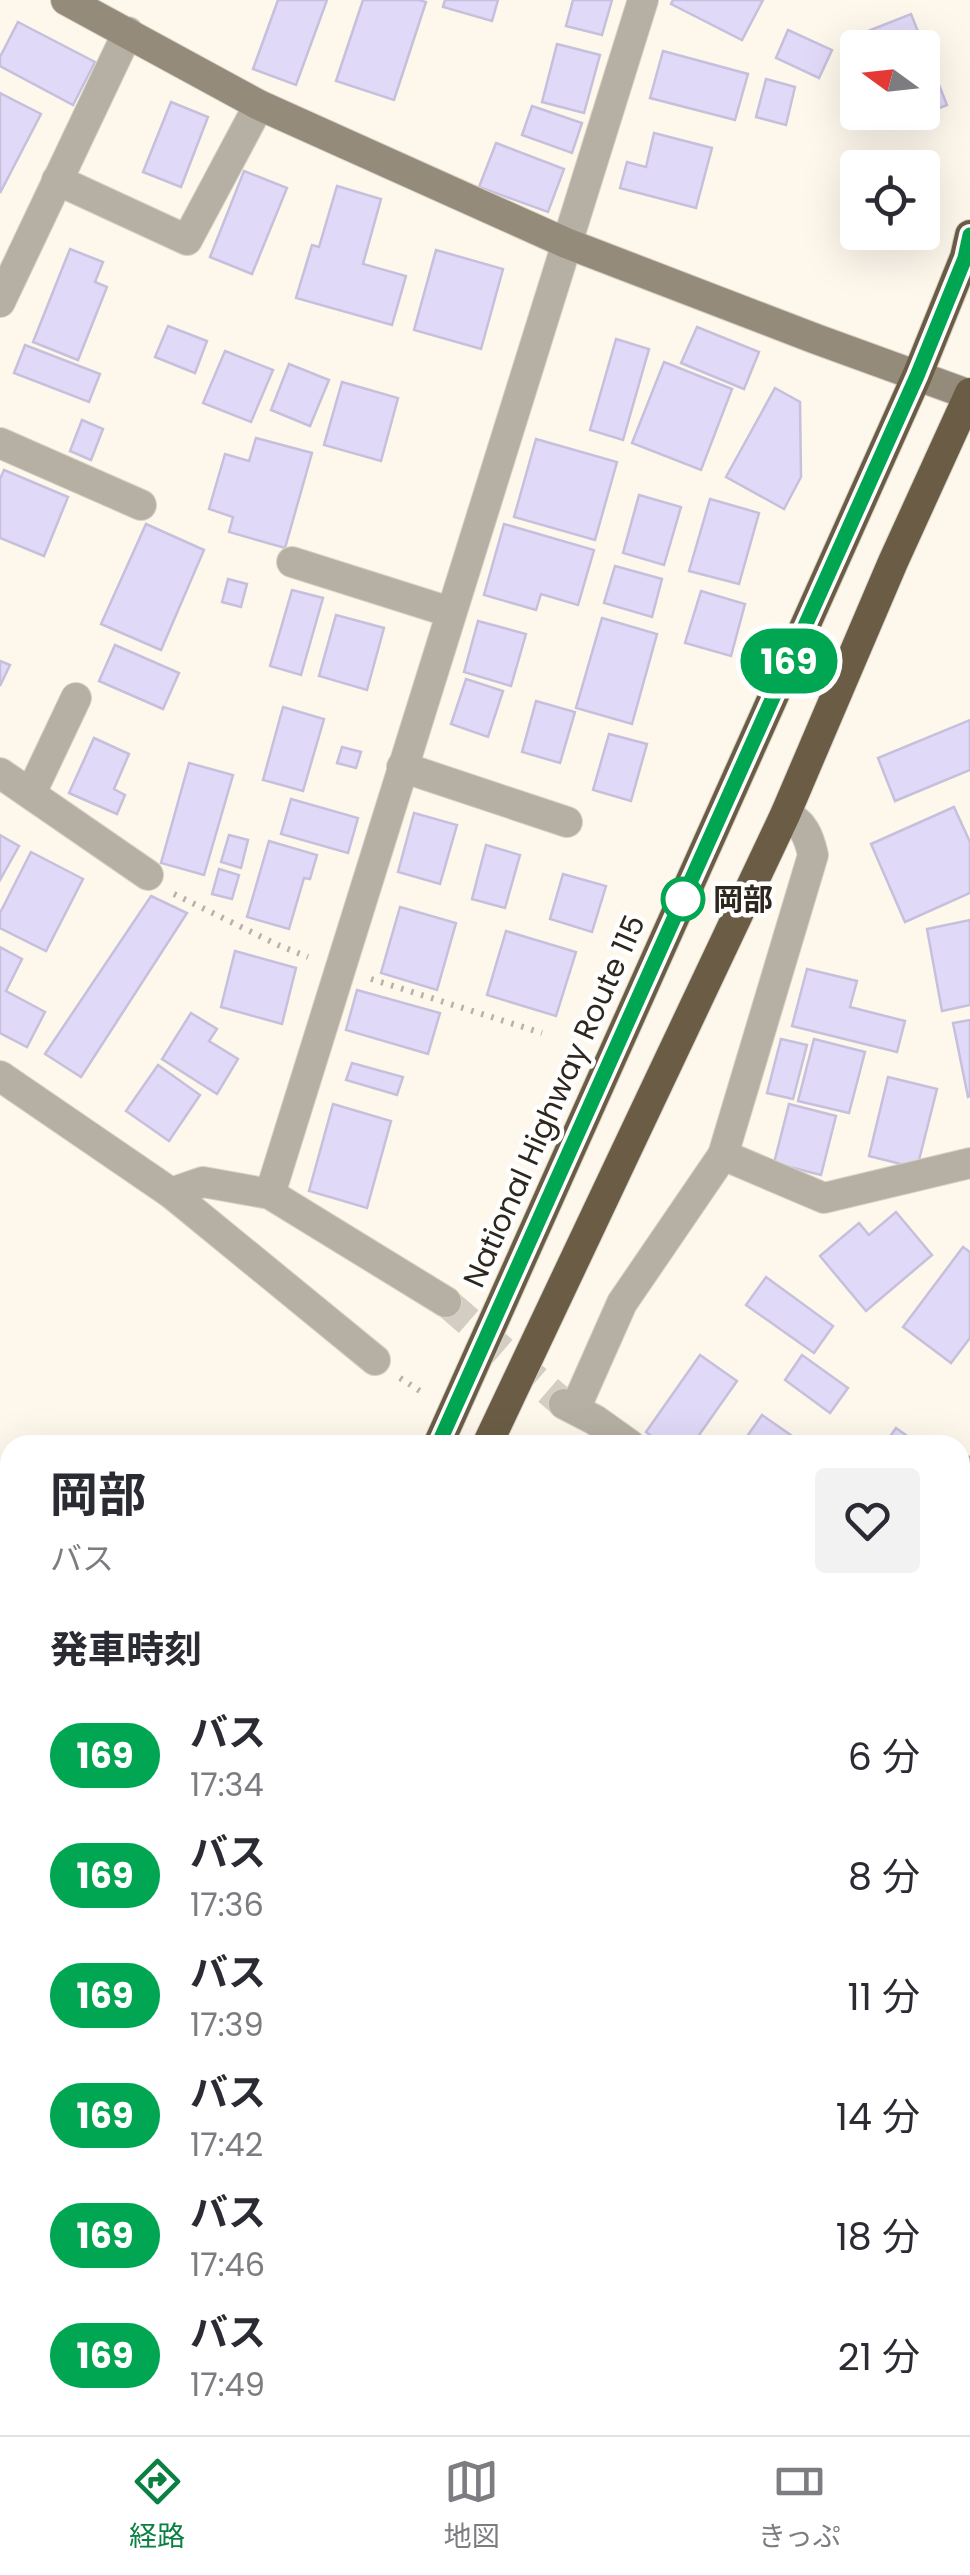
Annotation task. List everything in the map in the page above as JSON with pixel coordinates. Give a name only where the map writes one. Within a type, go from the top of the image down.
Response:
[{"type":"highway","name":"National Highway Route 115","points":[[442,1435],[917,376],[965,258],[970,235]]},
{"type":"highway","points":[[492,1435],[785,815],[970,394]]},
{"type":"street","points":[[66,0],[259,106],[566,242],[970,394]]},
{"type":"street","points":[[270,1194],[642,0]]},
{"type":"street","points":[[2,294],[128,32]]},
{"type":"street","points":[[57,180],[187,240],[259,106]]},
{"type":"street","points":[[0,444],[140,505]]},
{"type":"street","points":[[292,562],[450,612]]},
{"type":"street","points":[[30,793],[76,698]]},
{"type":"street","points":[[402,767],[567,822]]},
{"type":"street","points":[[0,772],[148,875]]},
{"type":"street","points":[[616,1435],[570,1406],[622,1302],[723,1154],[813,855],[796,818],[785,815]]},
{"type":"street","points":[[0,1076],[171,1193],[375,1360]]},
{"type":"street","points":[[723,1154],[824,1198],[970,1162]]},
{"type":"street","points":[[171,1193],[204,1182],[270,1194],[446,1302]]},
{"type":"building","points":[[278,0],[327,0],[296,85],[253,69]]},
{"type":"building","points":[[363,0],[426,2],[394,100],[336,81]]},
{"type":"building","points":[[445,0],[498,0],[492,21],[443,7]]},
{"type":"building","points":[[573,0],[612,0],[602,35],[566,26]]},
{"type":"building","points":[[673,0],[763,0],[742,40],[671,4]]},
{"type":"building","points":[[911,14],[917,30],[871,30]]},
{"type":"building","points":[[18,22],[95,62],[73,105],[0,66],[0,57]]},
{"type":"building","points":[[788,30],[832,50],[819,78],[776,58]]},
{"type":"building","points":[[557,44],[600,55],[584,113],[542,102]]},
{"type":"building","points":[[663,51],[748,74],[735,120],[650,98]]},
{"type":"building","points":[[766,79],[795,87],[786,125],[756,117]]},
{"type":"building","points":[[940,87],[947,105],[940,108]]},
{"type":"building","points":[[0,93],[41,114],[0,193]]},
{"type":"building","points":[[171,102],[208,117],[181,187],[143,172]]},
{"type":"building","points":[[532,106],[582,123],[572,153],[522,135]]},
{"type":"building","points":[[654,133],[712,148],[696,208],[620,188],[627,162],[646,167]]},
{"type":"building","points":[[496,143],[564,169],[548,212],[479,187]]},
{"type":"building","points":[[244,171],[287,188],[252,274],[210,257]]},
{"type":"building","points":[[337,186],[381,199],[363,264],[406,276],[392,325],[296,298],[312,245],[319,247]]},
{"type":"building","points":[[70,249],[103,262],[95,282],[107,287],[78,360],[33,342]]},
{"type":"building","points":[[436,250],[503,269],[481,349],[414,330]]},
{"type":"building","points":[[168,326],[207,341],[195,373],[155,357]]},
{"type":"building","points":[[697,327],[759,352],[744,389],[681,363]]},
{"type":"building","points":[[616,339],[649,349],[623,440],[590,430]]},
{"type":"building","points":[[25,345],[100,374],[89,402],[14,373]]},
{"type":"building","points":[[225,351],[273,370],[251,422],[203,403]]},
{"type":"building","points":[[664,362],[732,389],[701,470],[632,443]]},
{"type":"building","points":[[289,364],[329,380],[310,426],[271,410]]},
{"type":"building","points":[[342,382],[398,398],[381,461],[324,445]]},
{"type":"building","points":[[775,388],[800,402],[801,477],[784,509],[726,477]]},
{"type":"building","points":[[82,420],[103,429],[91,460],[70,451]]},
{"type":"building","points":[[256,438],[312,453],[285,548],[229,532],[233,517],[209,509],[225,454],[249,461]]},
{"type":"building","points":[[536,439],[617,462],[595,540],[514,517]]},
{"type":"building","points":[[4,470],[68,497],[44,556],[0,538],[0,479]]},
{"type":"building","points":[[639,495],[681,507],[664,565],[623,553]]},
{"type":"building","points":[[710,499],[759,513],[739,584],[689,571]]},
{"type":"building","points":[[146,524],[204,550],[161,650],[101,624]]},
{"type":"building","points":[[504,524],[594,550],[578,605],[541,594],[536,610],[484,595]]},
{"type":"building","points":[[615,566],[662,579],[652,617],[604,603]]},
{"type":"building","points":[[228,579],[247,584],[241,607],[222,602]]},
{"type":"building","points":[[292,590],[323,598],[301,675],[270,666]]},
{"type":"building","points":[[701,591],[745,604],[731,656],[685,643]]},
{"type":"building","points":[[336,615],[384,628],[367,690],[319,676]]},
{"type":"building","points":[[602,618],[657,634],[632,724],[576,708]]},
{"type":"building","points":[[478,621],[526,634],[511,686],[464,672]]},
{"type":"building","points":[[115,645],[179,673],[163,709],[99,681]]},
{"type":"building","points":[[0,661],[10,665],[0,686]]},
{"type":"building","points":[[466,679],[503,691],[488,737],[451,724]]},
{"type":"building","points":[[536,701],[575,712],[560,763],[522,752]]},
{"type":"building","points":[[283,707],[324,719],[303,791],[263,780]]},
{"type":"building","points":[[970,720],[970,770],[895,801],[878,758]]},
{"type":"building","points":[[609,734],[647,744],[631,801],[593,790]]},
{"type":"building","points":[[94,738],[129,754],[114,789],[125,795],[117,814],[69,793]]},
{"type":"building","points":[[342,747],[361,752],[356,768],[337,763]]},
{"type":"building","points":[[189,763],[233,775],[204,875],[161,863]]},
{"type":"building","points":[[291,799],[358,818],[348,853],[281,834]]},
{"type":"building","points":[[954,807],[970,842],[970,893],[905,922],[871,844]]},
{"type":"building","points":[[414,813],[457,825],[440,884],[398,872]]},
{"type":"building","points":[[0,835],[19,846],[0,880]]},
{"type":"building","points":[[229,835],[248,840],[241,868],[221,862]]},
{"type":"building","points":[[269,841],[317,855],[310,879],[304,878],[289,929],[247,917]]},
{"type":"building","points":[[486,845],[520,855],[505,908],[472,899]]},
{"type":"building","points":[[31,852],[83,879],[46,951],[0,928],[0,913]]},
{"type":"building","points":[[219,869],[239,875],[232,899],[212,894]]},
{"type":"building","points":[[563,874],[606,886],[592,932],[550,919]]},
{"type":"building","points":[[151,896],[187,913],[81,1077],[45,1054]]},
{"type":"building","points":[[400,907],[456,923],[437,990],[381,973]]},
{"type":"building","points":[[970,920],[970,1005],[942,1011],[927,929]]},
{"type":"building","points":[[506,931],[576,952],[556,1016],[487,995]]},
{"type":"building","points":[[0,947],[22,959],[6,991],[45,1012],[27,1047],[0,1033]]},
{"type":"building","points":[[235,951],[296,968],[282,1024],[221,1007]]},
{"type":"building","points":[[807,969],[857,981],[850,1007],[905,1021],[897,1052],[792,1026]]},
{"type":"building","points":[[357,990],[440,1013],[428,1054],[346,1030]]},
{"type":"building","points":[[191,1013],[217,1029],[209,1041],[238,1059],[217,1094],[162,1059]]},
{"type":"building","points":[[970,1020],[970,1096],[968,1097],[953,1023]]},
{"type":"building","points":[[781,1039],[807,1045],[793,1099],[767,1093]]},
{"type":"building","points":[[814,1039],[865,1052],[849,1113],[798,1101]]},
{"type":"building","points":[[352,1063],[403,1077],[397,1095],[346,1080]]},
{"type":"building","points":[[158,1065],[200,1095],[169,1141],[126,1111]]},
{"type":"building","points":[[888,1077],[937,1089],[917,1168],[869,1156]]},
{"type":"building","points":[[333,1104],[391,1121],[367,1208],[309,1191]]},
{"type":"building","points":[[789,1104],[836,1116],[821,1175],[774,1163]]},
{"type":"building","points":[[896,1212],[932,1255],[866,1311],[820,1256],[859,1223],[869,1235]]},
{"type":"building","points":[[963,1247],[970,1252],[970,1338],[951,1363],[903,1327]]},
{"type":"building","points":[[766,1277],[833,1326],[814,1353],[746,1305]]},
{"type":"building","points":[[700,1355],[737,1381],[699,1435],[646,1432]]},
{"type":"building","points":[[802,1355],[848,1388],[830,1413],[785,1380]]},
{"type":"building","points":[[762,1415],[791,1435],[748,1435]]},
{"type":"tunnel","points":[[446,1302],[564,1404]]},
{"type":"bus line","name":"169","points":[[442,1435],[917,376],[965,258],[970,235]]},
{"type":"place","name":"岡部","points":[[683,899]]}]
